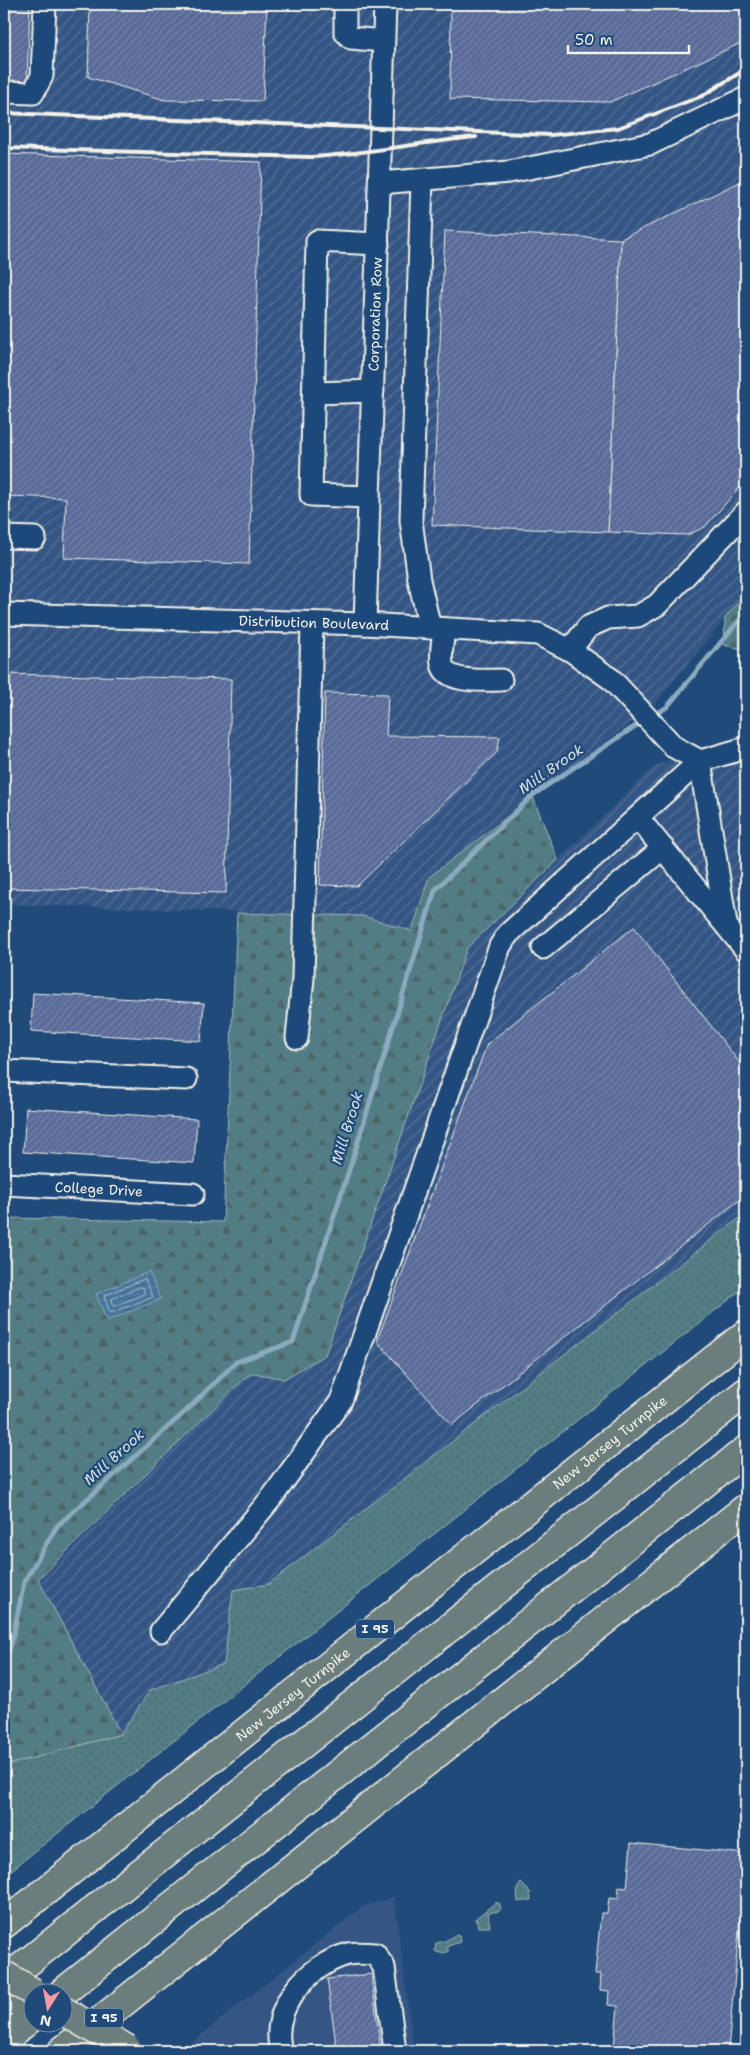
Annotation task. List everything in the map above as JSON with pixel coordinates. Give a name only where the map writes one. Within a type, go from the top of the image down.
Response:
[{"type":"main road","name":"New Jersey Turnpike","points":[[4,1924],[746,1334]]},
{"type":"main road","points":[[4,1981],[746,1392]]},
{"type":"main road","points":[[72,1985],[746,1450]]},
{"type":"main road","name":"I 95","points":[[62,2051],[746,1508]]},
{"type":"main road","points":[[4,1975],[22,1986]]},
{"type":"main road","points":[[4,1992],[22,2004]]},
{"type":"main road","points":[[72,2016],[128,2050]]},
{"type":"main road","points":[[4,2040],[22,2025]]},
{"type":"main road","points":[[69,2032],[100,2051]]},
{"type":"street","points":[[4,92],[33,93],[42,76],[45,4]]},
{"type":"street","points":[[345,4],[345,32],[351,38],[383,41]]},
{"type":"street","name":"Corporation Row","points":[[365,624],[385,4]]},
{"type":"street","points":[[380,183],[508,172],[650,144],[746,98]]},
{"type":"street","points":[[422,180],[411,520],[437,628],[442,665],[447,673],[458,679],[502,680]]},
{"type":"street","points":[[369,497],[311,495],[315,393],[317,241],[378,244]]},
{"type":"street","points":[[315,393],[373,391]]},
{"type":"street","points":[[570,650],[588,627],[608,618],[638,616],[657,605],[746,512]]},
{"type":"street","points":[[4,537],[35,538]]},
{"type":"street","name":"Distribution Boulevard","points":[[4,614],[365,624],[538,634],[570,650],[611,680],[674,747],[700,761]]},
{"type":"street","points":[[297,1038],[303,978],[312,623]]},
{"type":"street","points":[[161,1631],[273,1496],[341,1401],[500,946],[508,934],[700,761],[746,748]]},
{"type":"street","points":[[700,761],[726,926]]},
{"type":"street","points":[[638,818],[746,950]]},
{"type":"street","points":[[543,948],[663,848]]},
{"type":"street","points":[[4,1071],[186,1078]]},
{"type":"street","name":"College Drive","points":[[4,1184],[193,1194]]},
{"type":"street","points":[[281,2051],[278,2040],[280,2020],[291,1996],[309,1976],[327,1963],[350,1954],[375,1954],[384,1967],[395,2051]]},
{"type":"shaded area","points":[[4,4],[746,4],[746,593],[654,705],[429,877],[412,931],[363,916],[4,904]]},
{"type":"shaded area","points":[[746,722],[746,1213],[269,1584],[224,1664],[150,1690],[121,1734],[38,1579],[247,1376],[254,1373],[284,1379],[325,1355],[467,948],[655,766],[734,737]]},
{"type":"shaded area","points":[[394,1897],[414,2051],[181,2051],[362,1907]]},
{"type":"green space","points":[[746,593],[746,650],[724,645],[725,618]]},
{"type":"green space","points":[[533,797],[558,860],[467,948],[325,1355],[284,1379],[254,1373],[247,1376],[38,1579],[121,1734],[4,1766],[4,1218],[223,1222],[237,913],[363,916],[412,931],[429,877]]},
{"type":"green space","points":[[746,1213],[746,1286],[4,1876],[4,1766],[121,1734],[150,1690],[224,1664],[233,1590],[269,1584]]},
{"type":"green space","points":[[521,1883],[530,1892],[531,1900],[518,1902],[517,1889]]},
{"type":"green space","points":[[495,1903],[499,1903],[501,1908],[499,1911],[488,1913],[490,1927],[478,1927],[476,1918]]},
{"type":"green space","points":[[455,1935],[459,1936],[460,1942],[448,1946],[448,1952],[439,1953],[435,1951],[436,1943],[445,1941]]},
{"type":"water","points":[[149,1272],[161,1299],[107,1321],[96,1294]]},
{"type":"building","points":[[4,4],[30,4],[27,81],[4,80]]},
{"type":"building","points":[[90,4],[267,4],[263,101],[165,100],[88,77]]},
{"type":"building","points":[[451,4],[746,4],[746,36],[739,44],[610,102],[450,99]]},
{"type":"building","points":[[4,154],[261,162],[249,564],[64,558],[66,498],[4,496]]},
{"type":"building","points":[[746,179],[746,480],[705,527],[687,535],[608,532],[621,239]]},
{"type":"building","points":[[445,231],[621,239],[608,532],[432,525]]},
{"type":"building","points":[[4,674],[231,679],[226,893],[4,888]]},
{"type":"building","points":[[325,693],[388,694],[386,736],[500,737],[497,752],[357,886],[320,885]]},
{"type":"building","points":[[634,927],[746,1071],[746,1195],[452,1425],[377,1341],[487,1044]]},
{"type":"building","points":[[33,993],[204,1003],[201,1041],[31,1031]]},
{"type":"building","points":[[26,1108],[197,1119],[194,1163],[23,1152]]},
{"type":"building","points":[[631,1843],[746,1854],[728,2051],[657,2051],[614,2047],[618,2006],[608,2005],[609,1991],[600,1990],[601,1974],[595,1974],[601,1913],[607,1913],[609,1898],[618,1899],[619,1887],[627,1888]]},
{"type":"building","points":[[371,1974],[381,2051],[337,2051],[327,1979]]},
{"type":"waterway","name":"Mill Brook","points":[[653,716],[667,707],[746,612]]},
{"type":"waterway","name":"Mill Brook","points":[[4,1665],[13,1637],[24,1582],[57,1526],[187,1410],[236,1362],[293,1342],[351,1164],[435,890],[533,795],[643,721]]},
{"type":"railway","points":[[4,113],[551,135],[618,128],[702,96],[746,69]]},
{"type":"railway","points":[[4,148],[311,157],[476,137]]}]
